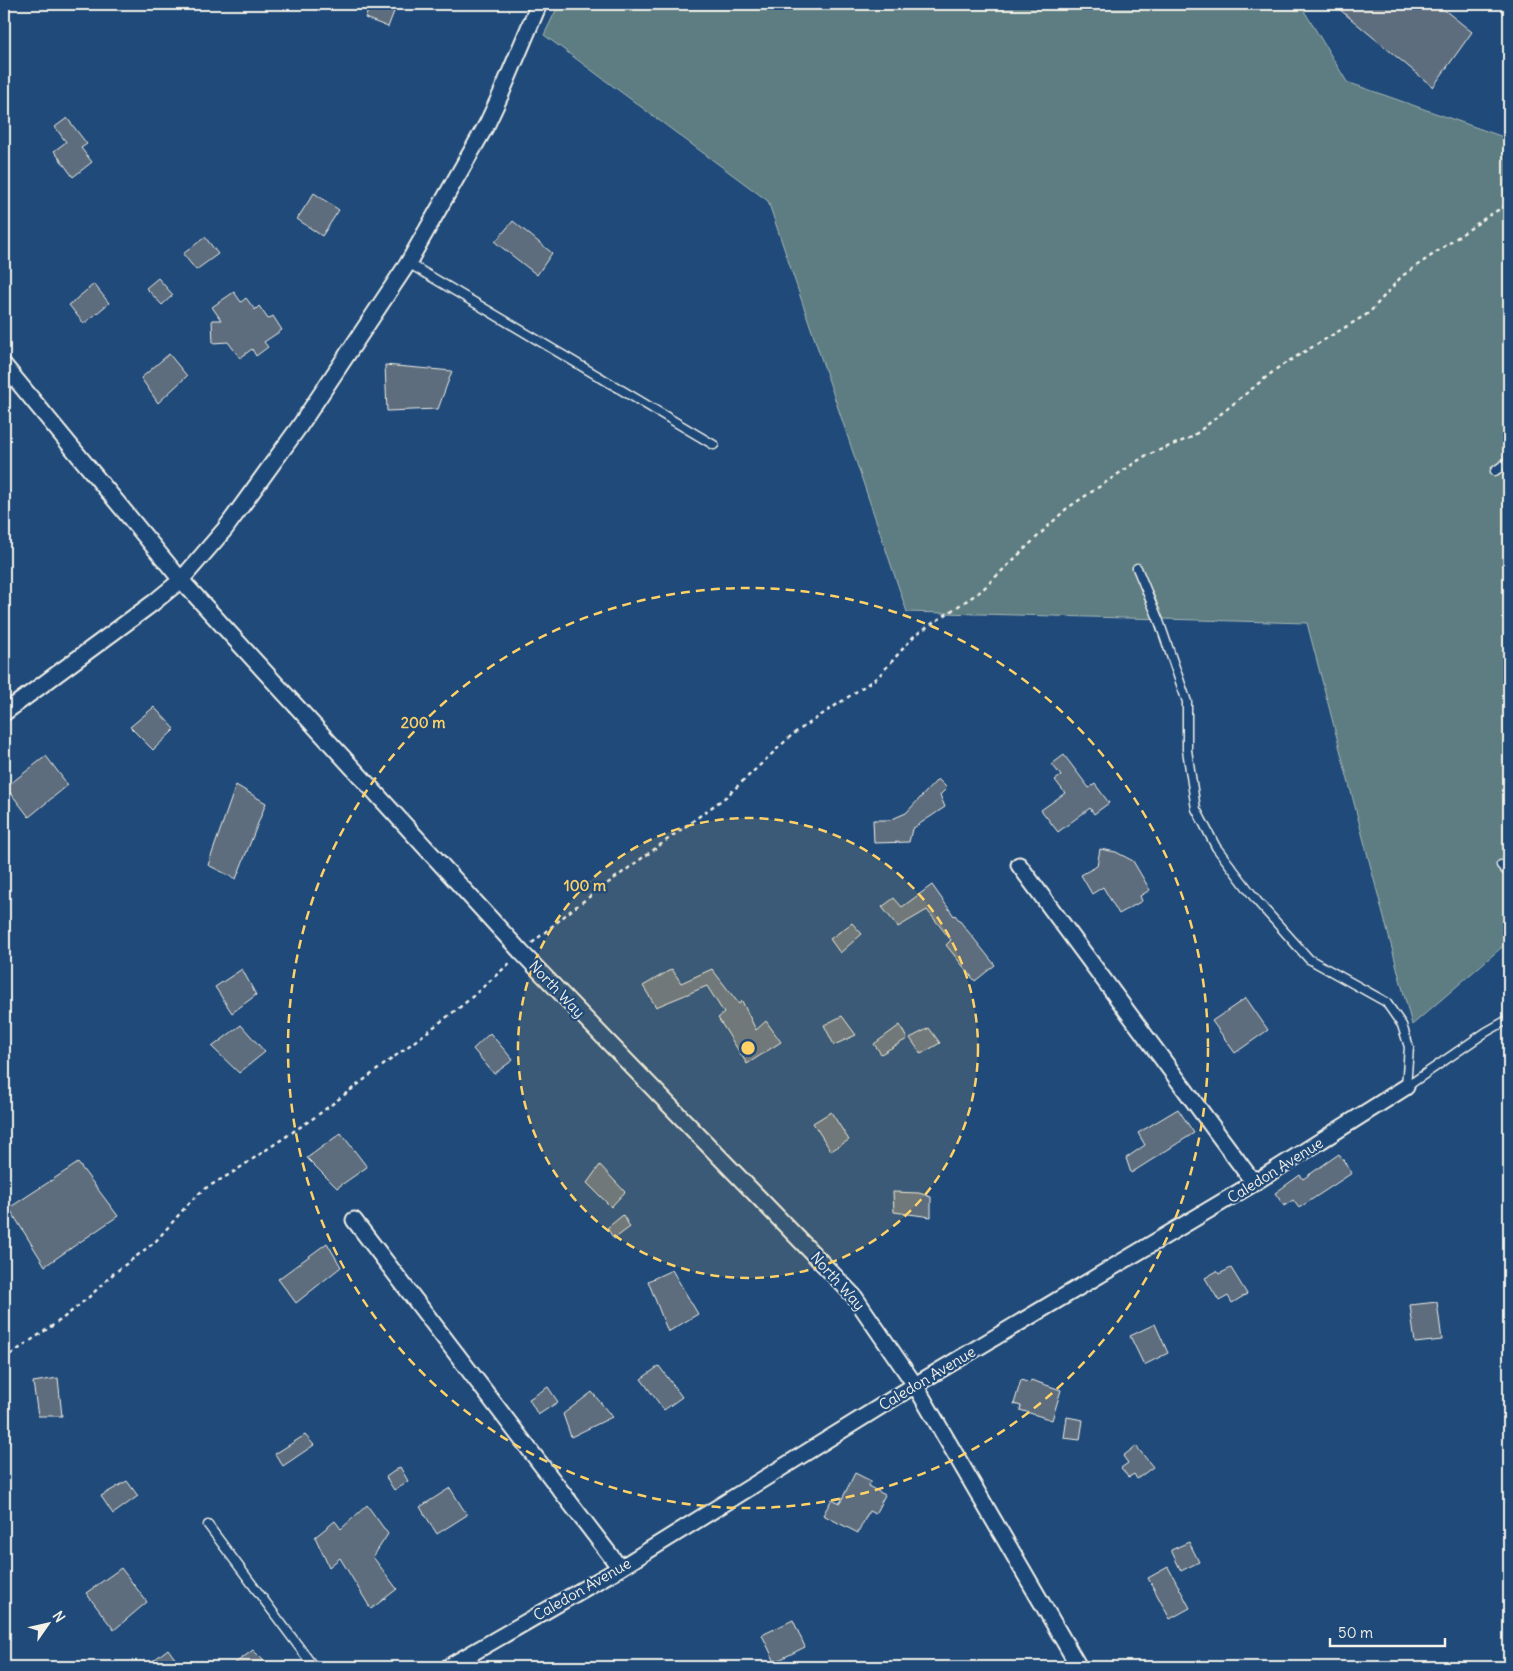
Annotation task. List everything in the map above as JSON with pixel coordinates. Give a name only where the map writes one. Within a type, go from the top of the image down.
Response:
[{"type":"street","points":[[4,713],[153,603],[181,580],[225,529],[294,435],[408,263],[487,124],[539,4]]},
{"type":"street","name":"North Way","points":[[4,365],[181,580],[521,952],[854,1296],[915,1384],[1079,1667]]},
{"type":"street","points":[[1019,865],[1254,1184]]},
{"type":"street","name":"Caledon Avenue","points":[[448,1667],[620,1568],[915,1384],[1254,1184],[1406,1087]]},
{"type":"street","points":[[354,1220],[620,1568]]},
{"type":"lane","points":[[408,263],[714,445]]},
{"type":"lane","points":[[1495,471],[1509,460]]},
{"type":"lane","points":[[1137,568],[1159,620],[1187,702],[1187,750],[1196,809],[1216,847],[1256,901],[1310,959],[1386,1002],[1402,1025],[1409,1047],[1406,1087]]},
{"type":"lane","points":[[1501,865],[1509,874]]},
{"type":"lane","points":[[1406,1087],[1486,1032],[1509,1019]]},
{"type":"lane","points":[[208,1525],[314,1667]]},
{"type":"path","points":[[4,1359],[62,1319],[89,1297],[112,1274],[155,1242],[191,1201],[204,1190],[315,1117],[464,1004],[521,952],[574,908],[727,796],[793,734],[878,677],[915,635],[981,591],[1066,509],[1145,456],[1192,437],[1279,367],[1369,313],[1402,276],[1491,214],[1509,204]]},
{"type":"green space","points":[[559,4],[1300,4],[1347,82],[1509,139],[1509,941],[1412,1025],[1307,623],[907,612],[768,201],[544,35]]},
{"type":"building","points":[[371,4],[397,4],[388,27],[365,18]]},
{"type":"building","points":[[1333,4],[1437,4],[1472,32],[1433,87]]},
{"type":"building","points":[[67,118],[87,144],[81,148],[92,162],[73,177],[54,151],[66,142],[55,127]]},
{"type":"building","points":[[314,193],[339,210],[322,236],[297,219]]},
{"type":"building","points":[[513,221],[552,253],[537,275],[495,242]]},
{"type":"building","points":[[205,237],[218,254],[196,270],[183,254]]},
{"type":"building","points":[[158,278],[173,295],[162,305],[146,288]]},
{"type":"building","points":[[94,284],[109,303],[84,324],[69,305]]},
{"type":"building","points":[[234,292],[241,302],[246,298],[255,310],[259,306],[268,319],[273,316],[282,330],[264,342],[268,347],[256,356],[252,349],[240,358],[228,342],[213,343],[212,320],[221,320],[212,307]]},
{"type":"building","points":[[169,354],[187,376],[158,403],[141,378]]},
{"type":"building","points":[[385,365],[452,371],[438,409],[387,411]]},
{"type":"building","points":[[154,707],[175,729],[153,750],[130,727]]},
{"type":"building","points":[[1064,755],[1089,788],[1095,784],[1109,803],[1094,814],[1090,808],[1058,832],[1041,810],[1065,793],[1055,780],[1061,776],[1052,764]]},
{"type":"building","points":[[46,756],[68,785],[29,817],[6,787]]},
{"type":"building","points":[[938,779],[947,788],[940,795],[945,807],[912,829],[909,842],[874,843],[873,820],[890,820],[906,813]]},
{"type":"building","points":[[236,785],[266,803],[236,879],[208,865]]},
{"type":"building","points":[[1100,849],[1116,852],[1133,861],[1150,890],[1140,896],[1142,901],[1119,914],[1103,887],[1092,894],[1081,875],[1097,866]]},
{"type":"building","points":[[932,885],[954,916],[995,965],[975,981],[946,945],[951,940],[927,910],[898,927],[882,907],[894,898],[902,907]]},
{"type":"building","points":[[852,923],[862,934],[840,953],[830,939]]},
{"type":"building","points":[[242,969],[256,995],[232,1013],[215,987]]},
{"type":"building","points":[[672,969],[681,983],[712,969],[739,1004],[742,1001],[756,1030],[766,1021],[781,1042],[747,1064],[718,1018],[724,1013],[707,986],[656,1007],[643,986]]},
{"type":"building","points":[[1246,998],[1268,1030],[1235,1053],[1212,1021]]},
{"type":"building","points":[[842,1016],[856,1035],[834,1045],[824,1025]]},
{"type":"building","points":[[241,1025],[265,1052],[239,1073],[212,1047]]},
{"type":"building","points":[[900,1025],[907,1039],[881,1054],[874,1044]]},
{"type":"building","points":[[929,1028],[940,1043],[921,1054],[910,1038]]},
{"type":"building","points":[[490,1033],[513,1060],[494,1074],[473,1049]]},
{"type":"building","points":[[1178,1109],[1194,1133],[1131,1173],[1126,1158],[1145,1145],[1138,1133]]},
{"type":"building","points":[[831,1112],[849,1140],[831,1151],[813,1123]]},
{"type":"building","points":[[341,1133],[367,1167],[337,1188],[307,1158]]},
{"type":"building","points":[[1339,1154],[1352,1173],[1299,1208],[1293,1200],[1284,1206],[1275,1193],[1300,1175],[1303,1179]]},
{"type":"building","points":[[78,1163],[118,1216],[45,1266],[9,1208]]},
{"type":"building","points":[[600,1165],[625,1192],[611,1207],[587,1183]]},
{"type":"building","points":[[893,1192],[919,1193],[931,1197],[931,1217],[894,1212]]},
{"type":"building","points":[[623,1215],[630,1227],[614,1239],[607,1228]]},
{"type":"building","points":[[327,1243],[341,1267],[296,1303],[278,1279]]},
{"type":"building","points":[[1231,1268],[1247,1294],[1232,1303],[1228,1296],[1219,1301],[1205,1278],[1217,1271],[1219,1274]]},
{"type":"building","points":[[672,1270],[698,1314],[668,1332],[648,1281]]},
{"type":"building","points":[[1437,1302],[1442,1340],[1415,1343],[1410,1305]]},
{"type":"building","points":[[1155,1324],[1168,1353],[1144,1365],[1130,1336]]},
{"type":"building","points":[[659,1366],[682,1397],[664,1410],[641,1379]]},
{"type":"building","points":[[58,1378],[62,1416],[38,1416],[33,1382]]},
{"type":"building","points":[[1021,1380],[1030,1383],[1031,1380],[1061,1390],[1052,1420],[1020,1410],[1021,1406],[1014,1404]]},
{"type":"building","points":[[548,1387],[558,1402],[538,1415],[529,1399]]},
{"type":"building","points":[[592,1392],[612,1417],[571,1437],[563,1414]]},
{"type":"building","points":[[1067,1417],[1083,1420],[1080,1440],[1064,1438]]},
{"type":"building","points":[[305,1435],[314,1445],[283,1466],[275,1454]]},
{"type":"building","points":[[1136,1446],[1153,1467],[1137,1479],[1134,1474],[1129,1477],[1121,1468],[1128,1463],[1123,1456]]},
{"type":"building","points":[[400,1467],[408,1481],[394,1490],[386,1477]]},
{"type":"building","points":[[855,1473],[871,1481],[868,1486],[885,1495],[875,1514],[869,1511],[858,1533],[823,1515],[832,1499],[840,1503]]},
{"type":"building","points":[[127,1481],[138,1496],[113,1514],[101,1496]]},
{"type":"building","points":[[450,1488],[467,1515],[437,1534],[420,1507]]},
{"type":"building","points":[[367,1505],[388,1534],[373,1557],[397,1589],[371,1609],[340,1558],[329,1567],[315,1537],[335,1521],[341,1529]]},
{"type":"building","points":[[1189,1542],[1199,1562],[1181,1571],[1171,1550]]},
{"type":"building","points":[[1168,1567],[1190,1608],[1170,1619],[1148,1578]]},
{"type":"building","points":[[121,1568],[147,1602],[114,1630],[86,1593]]},
{"type":"building","points":[[793,1620],[805,1647],[775,1662],[762,1635]]},
{"type":"building","points":[[168,1649],[181,1667],[145,1667]]},
{"type":"building","points":[[253,1650],[270,1667],[230,1667]]}]
